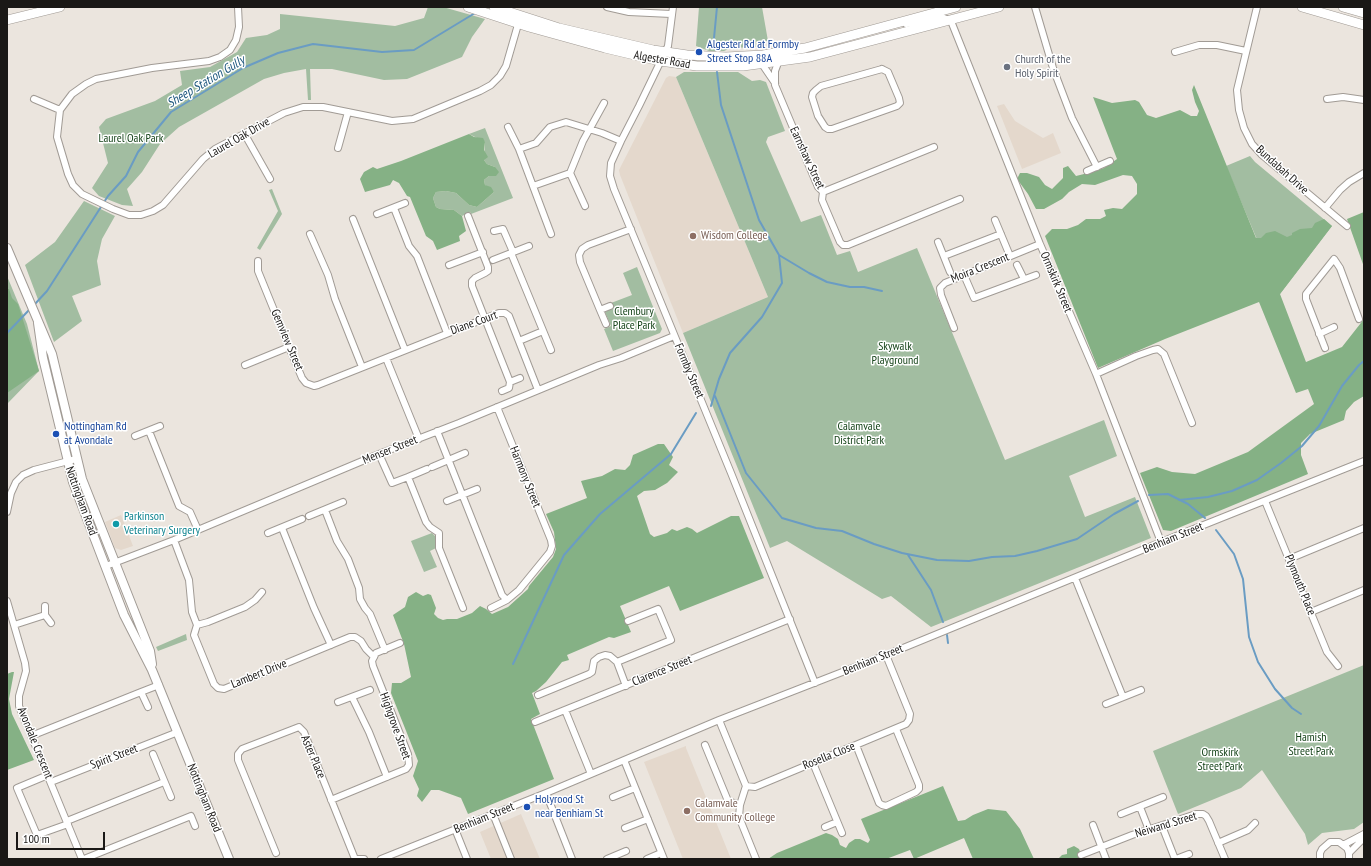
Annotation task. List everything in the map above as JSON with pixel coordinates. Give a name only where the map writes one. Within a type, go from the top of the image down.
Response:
[{"type":"main road","points":[[7,20],[60,7]]},
{"type":"main road","name":"Algester Road","points":[[468,7],[494,10],[519,20],[605,48],[663,57],[697,66],[743,66],[810,58],[999,7]]},
{"type":"main road","name":"Algester Road","points":[[663,57],[763,55],[805,48],[956,7]]},
{"type":"main road","points":[[1302,7],[1364,24]]},
{"type":"main road","points":[[1343,7],[1364,13]]},
{"type":"street","points":[[34,99],[60,110],[72,94],[96,79],[152,68],[209,62],[230,50],[236,40],[239,27],[238,7]]},
{"type":"street","points":[[607,7],[629,12],[671,14]]},
{"type":"street","name":"Formby Street","points":[[673,7],[668,43],[663,57],[620,141],[611,163],[610,176],[815,683]]},
{"type":"street","points":[[884,26],[916,23],[939,16],[951,21],[953,13],[961,7]]},
{"type":"street","points":[[1035,7],[1053,68],[1072,118],[1097,167]]},
{"type":"street","name":"Bundabah Drive","points":[[1257,7],[1238,90],[1244,128],[1252,144],[1262,155],[1346,226]]},
{"type":"street","name":"Laurel Oak Drive","points":[[60,110],[57,138],[68,174],[74,185],[82,194],[113,209],[129,215],[141,215],[153,212],[164,205],[204,159],[215,149],[284,113],[302,108],[323,107],[392,121],[413,119],[491,86],[506,66],[519,20]]},
{"type":"street","name":"Ormskirk Street","points":[[951,21],[1040,244],[1096,374],[1161,542]]},
{"type":"street","points":[[1175,52],[1199,45],[1217,45],[1246,51]]},
{"type":"street","name":"Earnshaw Street","points":[[778,63],[775,71],[776,85],[818,187],[823,192],[822,200],[838,240],[843,245],[848,245],[960,199]]},
{"type":"street","points":[[762,64],[776,85]]},
{"type":"street","points":[[882,69],[888,72],[899,98],[900,102],[897,106],[832,129],[828,129],[821,122],[812,97],[816,90],[822,86],[882,69]]},
{"type":"street","points":[[1327,99],[1342,97],[1364,100]]},
{"type":"street","points":[[585,206],[570,173],[583,141],[604,103]]},
{"type":"street","points":[[338,148],[348,112]]},
{"type":"street","points":[[519,150],[536,143],[550,126],[566,122],[602,133],[620,141]]},
{"type":"street","points":[[508,127],[519,150],[551,234]]},
{"type":"street","points":[[244,133],[270,178]]},
{"type":"street","points":[[823,192],[934,147]]},
{"type":"street","points":[[1088,171],[1110,161]]},
{"type":"street","points":[[533,186],[570,173]]},
{"type":"street","points":[[1325,208],[1340,190],[1349,182],[1364,173]]},
{"type":"street","points":[[377,214],[405,203]]},
{"type":"street","points":[[394,208],[409,246],[417,256],[447,333]]},
{"type":"street","points":[[468,216],[488,267],[488,271],[485,274],[475,278],[472,281],[472,286],[510,382],[509,388],[502,391]]},
{"type":"street","points":[[353,219],[405,350]]},
{"type":"street","points":[[995,220],[1010,256]]},
{"type":"street","points":[[494,231],[503,229],[551,350]]},
{"type":"street","points":[[606,324],[580,262],[579,255],[582,249],[588,246],[631,229]]},
{"type":"street","points":[[310,234],[328,275],[335,299],[362,367]]},
{"type":"street","points":[[944,256],[1001,234]]},
{"type":"street","points":[[938,242],[950,272]]},
{"type":"street","name":"Moira Crescent","points":[[954,328],[941,295],[940,288],[945,283],[1040,244]]},
{"type":"street","points":[[493,260],[528,246]]},
{"type":"street","name":"Nottingham Road","points":[[7,248],[52,354],[82,479],[150,651],[152,670]]},
{"type":"street","points":[[449,265],[483,252]]},
{"type":"street","points":[[1325,348],[1306,299],[1306,294],[1334,259],[1340,268],[1359,319]]},
{"type":"street","name":"Gemview Street","points":[[258,260],[258,270],[302,378],[306,383],[314,386],[386,358]]},
{"type":"street","points":[[1017,265],[1024,280]]},
{"type":"street","points":[[964,275],[974,298],[1036,275]]},
{"type":"street","points":[[600,310],[610,306]]},
{"type":"street","name":"Diane Court","points":[[386,358],[499,312],[505,313],[509,316],[538,390]]},
{"type":"street","name":"Nottingham Road","points":[[38,323],[43,358],[73,482],[124,615],[152,670],[229,859]]},
{"type":"street","points":[[1319,334],[1334,327]]},
{"type":"street","points":[[519,341],[543,331]]},
{"type":"street","name":"Menser Street","points":[[106,566],[174,540],[379,454],[599,365],[653,346],[674,336]]},
{"type":"street","points":[[245,365],[289,347]]},
{"type":"street","points":[[1096,374],[1136,356],[1158,349],[1164,354],[1192,423]]},
{"type":"street","points":[[386,358],[419,439]]},
{"type":"street","points":[[510,382],[520,378]]},
{"type":"street","name":"Harmony Street","points":[[497,407],[551,540],[552,546],[550,552],[522,586],[507,600]]},
{"type":"street","points":[[135,436],[160,426]]},
{"type":"street","points":[[149,431],[179,506],[190,512],[198,530]]},
{"type":"street","points":[[437,431],[450,460],[502,595],[507,600],[491,608]]},
{"type":"street","points":[[379,454],[392,483],[465,453]]},
{"type":"street","points":[[7,512],[11,493],[16,482],[24,475],[34,470],[76,459]]},
{"type":"street","name":"Benhiam Street","points":[[381,859],[546,793],[719,720],[886,655],[1161,542],[1364,461]]},
{"type":"street","points":[[408,477],[426,522],[430,527],[439,533],[440,548],[463,608]]},
{"type":"street","points":[[447,501],[477,490]]},
{"type":"street","name":"Plymouth Place","points":[[1265,501],[1327,652],[1338,666]]},
{"type":"street","points":[[309,516],[343,502]]},
{"type":"street","points":[[325,510],[337,541],[348,559],[359,588],[360,599],[370,614],[385,650]]},
{"type":"street","points":[[268,533],[302,520]]},
{"type":"street","points":[[282,528],[314,608],[331,645],[350,637],[356,637],[374,656],[376,653],[400,643]]},
{"type":"street","points":[[1289,559],[1364,528]]},
{"type":"street","name":"Lambert Drive","points":[[174,540],[189,580],[192,612],[197,625],[194,635],[214,684],[218,688],[224,689],[331,645]]},
{"type":"street","points":[[1075,578],[1124,697]]},
{"type":"street","points":[[1311,612],[1364,590]]},
{"type":"street","points":[[197,625],[245,607],[255,600],[262,592]]},
{"type":"street","name":"Avondale Crescent","points":[[7,601],[25,663],[26,672],[19,696],[19,706],[83,859]]},
{"type":"street","points":[[45,606],[45,615],[51,624]]},
{"type":"street","points":[[617,662],[671,640],[658,609],[628,621]]},
{"type":"street","points":[[14,625],[45,615]]},
{"type":"street","name":"Clarence Street","points":[[534,722],[790,619]]},
{"type":"street","name":"Rosella Close","points":[[746,786],[755,787],[906,724],[909,720],[910,714],[886,655]]},
{"type":"street","name":"Highgrove Street","points":[[331,800],[406,769],[409,765],[410,760],[373,666],[372,661],[374,656]]},
{"type":"street","points":[[538,695],[589,674],[592,672],[594,661],[599,657],[610,656],[617,662],[626,686]]},
{"type":"street","points":[[31,736],[158,685]]},
{"type":"street","points":[[338,702],[370,690]]},
{"type":"street","points":[[1106,704],[1141,690]]},
{"type":"street","points":[[141,692],[148,707]]},
{"type":"street","points":[[352,697],[369,732],[387,777]]},
{"type":"street","points":[[565,710],[591,774]]},
{"type":"street","points":[[719,720],[746,786],[740,805],[739,817],[756,859]]},
{"type":"street","name":"Aster Place","points":[[276,853],[238,760],[238,754],[242,749],[299,727],[304,732],[356,859]]},
{"type":"street","points":[[856,745],[879,803],[886,806],[916,792],[919,789],[919,785],[896,728]]},
{"type":"street","name":"Spirit Street","points":[[51,782],[178,732]]},
{"type":"street","points":[[705,745],[728,801],[740,805]]},
{"type":"street","points":[[153,754],[171,797]]},
{"type":"street","points":[[624,760],[663,856],[647,859]]},
{"type":"street","points":[[813,763],[842,833]]},
{"type":"street","points":[[48,775],[17,788],[37,835],[164,782]]},
{"type":"street","points":[[613,797],[635,788]]},
{"type":"street","points":[[546,793],[572,859]]},
{"type":"street","points":[[1121,814],[1163,797]]},
{"type":"street","points":[[1140,807],[1149,830]]},
{"type":"street","points":[[493,814],[511,859]]},
{"type":"street","name":"Neiwand Street","points":[[1081,855],[1196,814],[1202,814],[1206,816],[1209,821],[1225,859]]},
{"type":"street","points":[[83,859],[191,816],[195,826]]},
{"type":"street","points":[[625,828],[648,819]]},
{"type":"street","points":[[825,827],[837,822]]},
{"type":"street","points":[[1218,842],[1248,830],[1255,823]]},
{"type":"street","points":[[1093,825],[1106,859]]},
{"type":"street","points":[[1162,826],[1176,859],[1189,854]]},
{"type":"street","points":[[455,830],[467,859]]},
{"type":"street","points":[[1344,845],[1364,834]]},
{"type":"street","points":[[1320,859],[1322,849],[1330,842],[1339,842],[1344,845],[1349,856],[1364,838]]},
{"type":"street","points":[[611,858],[626,851]]},
{"type":"street","points":[[356,859],[364,859]]},
{"type":"shaded area","name":"Wisdom College","points":[[669,76],[676,77],[768,297],[683,333],[619,170],[666,78]]},
{"type":"shaded area","points":[[1004,104],[1015,121],[1043,138],[1053,133],[1061,153],[1022,169],[997,106]]},
{"type":"shaded area","points":[[121,515],[133,546],[121,550],[115,548],[105,522]]},
{"type":"shaded area","name":"Calamvale Community College","points":[[686,746],[731,859],[683,859],[644,762]]},
{"type":"shaded area","points":[[521,814],[540,859],[491,859],[480,832]]},
{"type":"green space","name":"Laurel Oak Park","points":[[428,7],[443,7],[485,19],[472,37],[462,57],[407,79],[384,80],[332,69],[310,69],[311,100],[308,100],[306,69],[284,73],[264,79],[179,127],[160,144],[142,172],[127,189],[133,206],[122,205],[99,196],[92,188],[108,163],[99,127],[106,119],[155,101],[182,85],[180,71],[210,67],[237,52],[246,38],[267,35],[280,29],[280,14],[395,26],[424,18]]},
{"type":"green space","points":[[699,7],[762,7],[768,41],[756,42],[757,47],[731,48],[724,51],[709,51],[696,46]]},
{"type":"green space","name":"Calamvale District Park","points":[[684,72],[738,72],[752,81],[760,80],[766,82],[785,131],[768,137],[766,142],[801,222],[821,215],[837,255],[850,251],[858,272],[917,248],[1005,460],[1104,420],[1117,456],[1069,476],[1085,517],[1135,497],[1151,538],[931,627],[891,596],[882,599],[787,541],[770,548],[683,333],[768,297],[676,77]]},
{"type":"green space","points":[[1194,85],[1256,238],[1261,238],[1266,233],[1275,231],[1287,237],[1300,229],[1312,228],[1315,223],[1324,219],[1332,226],[1280,294],[1306,362],[1342,347],[1364,319],[1364,396],[1354,402],[1346,411],[1344,420],[1310,434],[1301,443],[1301,455],[1308,474],[1171,531],[1163,530],[1140,473],[1157,467],[1172,472],[1195,474],[1248,452],[1314,404],[1308,389],[1296,393],[1259,302],[1165,339],[1098,368],[1045,236],[1052,229],[1067,229],[1078,225],[1086,219],[1100,219],[1106,216],[1104,210],[1113,208],[1122,209],[1137,194],[1137,184],[1132,176],[1123,175],[1095,185],[1082,184],[1069,192],[1062,199],[1044,209],[1036,209],[1028,194],[1017,179],[1020,173],[1027,173],[1039,177],[1045,185],[1052,189],[1063,178],[1063,168],[1068,166],[1076,176],[1104,168],[1117,159],[1093,97],[1112,103],[1135,100],[1139,102],[1147,115],[1156,118],[1180,110],[1191,116],[1197,116],[1199,111],[1192,90]]},
{"type":"green space","points":[[485,128],[513,198],[462,216],[454,210],[440,209],[436,207],[433,198],[436,192],[446,191],[456,193],[469,205],[477,207],[494,192],[485,185],[484,180],[489,176],[495,167],[487,164],[484,160],[485,142],[469,134]]},
{"type":"green space","points":[[469,134],[474,137],[483,138],[485,142],[484,150],[488,157],[484,160],[487,164],[495,167],[499,172],[496,176],[489,176],[484,180],[485,185],[491,187],[494,192],[477,207],[469,205],[456,193],[446,191],[436,192],[433,198],[436,207],[440,209],[454,210],[462,216],[466,231],[459,236],[460,241],[437,250],[433,241],[426,236],[410,197],[407,196],[399,183],[393,180],[390,185],[365,192],[360,179],[364,172],[373,167],[377,169],[401,161]]},
{"type":"green space","points":[[1250,156],[1255,162],[1332,226],[1280,294],[1226,166]]},
{"type":"green space","points":[[272,189],[282,214],[260,250],[257,248],[278,211],[269,190]]},
{"type":"green space","points":[[84,201],[115,216],[102,239],[97,261],[101,285],[72,296],[82,321],[54,342],[25,265],[55,242]]},
{"type":"green space","points":[[1364,212],[1364,267],[1347,219]]},
{"type":"green space","name":"Clembury Place Park","points":[[637,267],[662,329],[660,333],[613,351],[604,329],[611,326],[605,312],[613,308],[611,303],[632,295],[623,273]]},
{"type":"green space","points":[[7,276],[27,324],[39,371],[7,404]]},
{"type":"green space","points":[[7,289],[9,289],[12,298],[18,304],[39,371],[7,393]]},
{"type":"green space","points":[[658,444],[664,444],[673,457],[669,465],[678,472],[667,483],[655,490],[644,491],[637,496],[650,534],[654,537],[667,533],[672,529],[677,531],[687,527],[697,533],[731,516],[739,516],[764,578],[680,611],[669,586],[620,606],[631,632],[614,638],[609,637],[567,655],[569,660],[562,662],[546,682],[532,693],[540,714],[531,719],[554,779],[468,814],[461,798],[439,790],[431,790],[422,802],[417,796],[419,789],[413,776],[418,761],[391,693],[392,683],[401,683],[411,677],[404,644],[393,615],[405,607],[408,597],[416,592],[423,596],[428,594],[431,595],[436,608],[434,614],[443,620],[457,619],[472,613],[480,606],[492,614],[508,607],[528,589],[553,557],[556,549],[554,532],[546,514],[587,498],[581,481],[602,476],[615,469],[625,470],[630,465],[633,455]]},
{"type":"green space","points":[[432,533],[437,538],[438,543],[436,548],[430,551],[437,567],[424,572],[411,541]]},
{"type":"green space","points":[[186,634],[187,640],[158,651],[156,647]]},
{"type":"green space","name":"Hamish Street Park","points":[[1364,665],[1364,822],[1354,829],[1322,833],[1308,845],[1305,834],[1262,770],[1241,788],[1178,814],[1153,751]]},
{"type":"green space","points":[[14,672],[9,699],[12,714],[34,760],[7,770],[7,674]]},
{"type":"green space","points":[[943,786],[958,821],[965,820],[988,809],[1006,811],[1020,829],[1034,859],[973,859],[964,838],[914,859],[910,850],[886,859],[768,859],[777,853],[826,833],[838,839],[840,845],[846,848],[849,843],[855,839],[860,839],[868,843],[870,840],[861,819]]},
{"type":"green space","points":[[1074,846],[1079,849],[1083,859],[1058,859],[1062,855],[1067,854],[1067,849]]},
{"type":"waterway","points":[[716,50],[714,38],[717,7]]},
{"type":"waterway","name":"Sheep Station Gully","points":[[34,305],[47,291],[108,196],[126,176],[138,152],[171,112],[243,68],[278,53],[313,44],[382,52],[414,50],[475,13]]},
{"type":"waterway","points":[[711,406],[719,379],[730,353],[762,317],[782,283],[779,255],[759,220],[721,105],[717,72]]},
{"type":"waterway","points":[[779,255],[827,282],[850,287],[864,287],[882,291]]},
{"type":"waterway","name":"Sheep Station Gully","points":[[7,333],[30,309]]},
{"type":"waterway","points":[[1179,500],[1208,497],[1232,491],[1257,480],[1281,463],[1302,446],[1319,426],[1342,386],[1364,361]]},
{"type":"waterway","points":[[715,396],[746,473],[782,518],[816,528],[842,531],[902,553],[937,560],[969,561],[992,557],[1015,556],[1077,539],[1114,514],[1138,501]]},
{"type":"waterway","points":[[513,664],[564,555],[600,514],[671,454],[696,413]]},
{"type":"waterway","points":[[1149,495],[1168,494],[1188,504],[1205,518]]},
{"type":"waterway","points":[[1216,530],[1234,554],[1243,579],[1249,637],[1258,662],[1275,689],[1292,708],[1301,714]]},
{"type":"waterway","points":[[908,555],[931,590],[943,622]]},
{"type":"waterway","points":[[947,635],[948,643]]},
{"type":"place","name":"Algester Rd at Formby Street Stop 88A","points":[[699,52]]},
{"type":"place","name":"Church of the Holy Spirit","points":[[1007,67]]},
{"type":"place","name":"Wisdom College","points":[[693,236]]},
{"type":"place","name":"Nottingham Rd at Avondale","points":[[56,434]]},
{"type":"place","name":"Parkinson Veterinary Surgery","points":[[116,524]]},
{"type":"place","name":"Holyrood St near Benhiam St","points":[[527,807]]},
{"type":"place","name":"Calamvale Community College","points":[[687,811]]},
{"type":"park label","name":"Skywalk Playground","points":[[895,354]]},
{"type":"park label","name":"Ormskirk Street Park","points":[[1220,760]]}]
